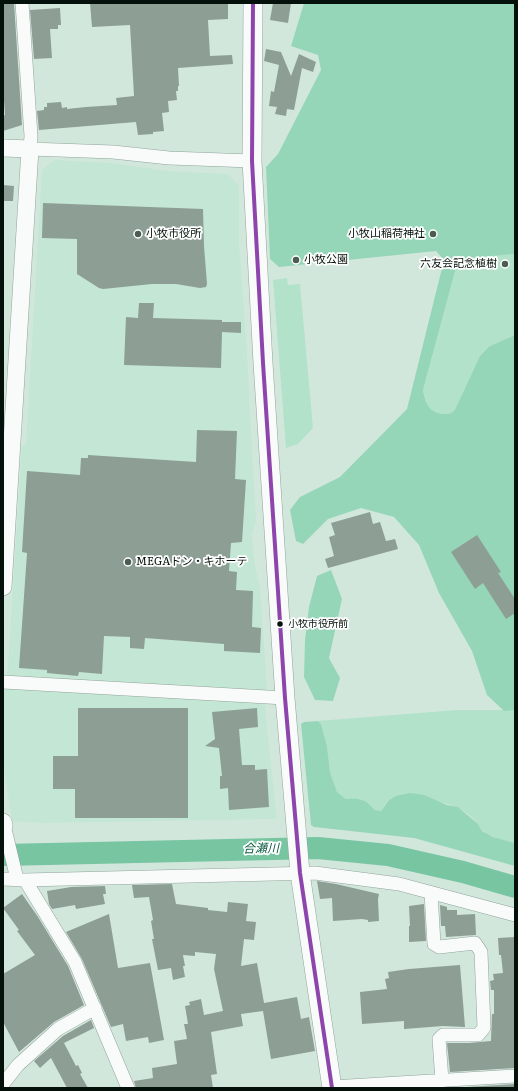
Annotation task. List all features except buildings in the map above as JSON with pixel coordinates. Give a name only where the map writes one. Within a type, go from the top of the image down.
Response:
[{"type":"main road","points":[[252,3],[252,161],[263,363],[285,698],[299,867],[332,1088]]},
{"type":"street","points":[[3,580],[31,136],[22,3]]},
{"type":"street","points":[[3,148],[113,152],[169,158],[252,161]]},
{"type":"street","points":[[3,682],[285,698]]},
{"type":"street","points":[[3,824],[15,878],[75,962],[128,1088]]},
{"type":"street","points":[[15,878],[299,867],[315,873],[399,884],[515,915]]},
{"type":"street","points":[[431,893],[434,944],[439,947],[475,943],[481,952],[484,1028],[478,1035],[443,1035],[440,1040],[442,1081]]},
{"type":"street","points":[[3,1084],[18,1065],[58,1029],[95,1008]]},
{"type":"street","points":[[332,1088],[442,1081],[470,1084],[515,1076]]},
{"type":"shaded area","points":[[54,160],[111,163],[167,171],[228,174],[239,186],[239,243],[247,354],[256,521],[252,535],[255,567],[260,587],[267,689],[265,708],[277,819],[42,823],[12,821],[3,760],[3,699],[8,667],[22,446],[26,445],[42,170]]},
{"type":"shaded area","points":[[515,254],[515,335],[490,346],[455,411],[447,414],[434,412],[428,406],[423,390],[457,264],[470,258]]},
{"type":"shaded area","points":[[287,278],[288,285],[300,284],[313,428],[298,444],[286,448],[273,280]]},
{"type":"shaded area","points":[[457,710],[515,710],[515,843],[490,835],[482,830],[467,813],[454,806],[401,796],[393,798],[387,802],[381,811],[375,810],[370,804],[353,799],[346,799],[337,792],[330,772],[327,746],[321,724],[318,721]]},
{"type":"green space","points":[[304,3],[515,3],[515,254],[470,258],[457,264],[423,390],[425,399],[431,409],[435,412],[449,414],[455,410],[480,356],[490,346],[515,335],[515,710],[504,711],[487,695],[472,651],[439,593],[419,545],[394,517],[361,508],[328,519],[303,544],[296,541],[290,510],[300,497],[340,477],[407,409],[444,260],[436,251],[279,267],[270,259],[266,167],[278,154],[321,70],[318,55],[291,46]]},
{"type":"green space","points":[[331,570],[342,599],[329,658],[340,678],[333,701],[315,700],[304,677],[305,640],[309,607],[317,576]]},
{"type":"green space","points":[[318,721],[321,724],[327,746],[330,772],[337,792],[346,799],[365,801],[375,810],[381,811],[389,800],[396,796],[410,793],[424,795],[447,805],[458,807],[478,824],[482,831],[493,837],[515,843],[515,866],[414,838],[314,827],[311,825],[301,724],[304,722]]},
{"type":"waterway","name":"合瀬川","points":[[3,855],[318,848],[388,855],[463,872],[515,887]]},
{"type":"transit line","points":[[253,3],[252,161],[263,363],[285,698],[300,873],[332,1088]]},
{"type":"place","name":"小牧市役所","points":[[138,234]]},
{"type":"place","name":"小牧山稲荷神社","points":[[433,234]]},
{"type":"place","name":"小牧公園","points":[[296,260]]},
{"type":"place","name":"六友会記念植樹","points":[[505,264]]},
{"type":"place","name":"MEGAドン・キホーテ","points":[[128,562]]},
{"type":"place","name":"小牧市役所前","points":[[280,624]]}]
